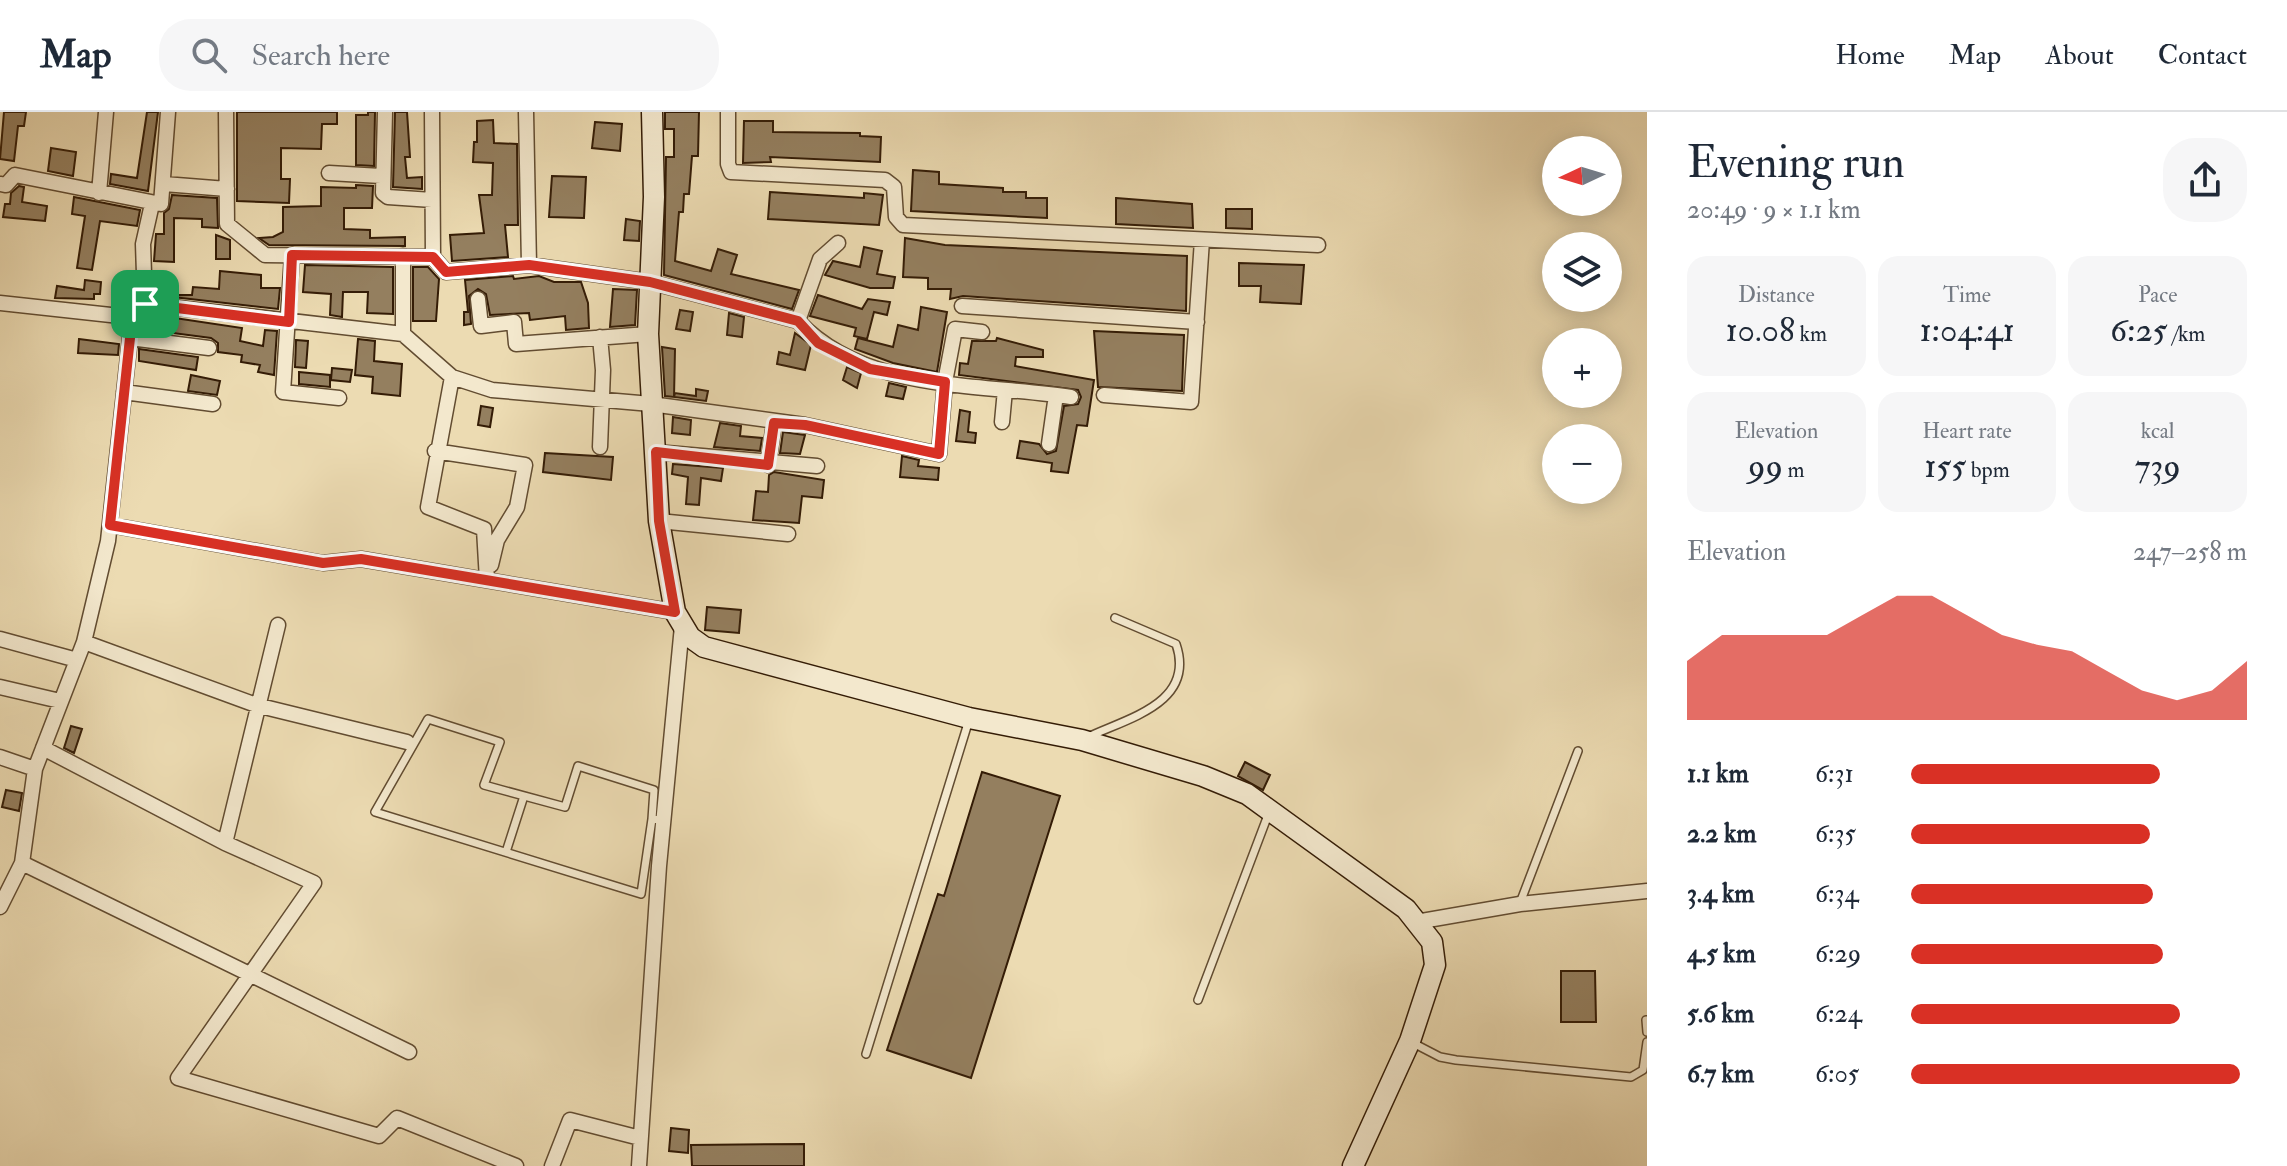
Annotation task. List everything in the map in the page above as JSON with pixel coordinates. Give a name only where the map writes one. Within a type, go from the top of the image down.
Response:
[{"type":"main road","points":[[652,112],[654,197],[648,334],[651,404],[659,521],[678,619],[704,647],[969,718],[1082,740],[1203,776],[1247,794],[1269,813],[1406,909],[1432,942],[1435,965],[1410,1041],[1353,1166]]},
{"type":"street","points":[[99,193],[106,112]]},
{"type":"street","points":[[0,184],[6,185],[15,175],[161,204],[168,112]]},
{"type":"street","points":[[226,112],[227,224],[265,255],[433,257]]},
{"type":"street","points":[[385,112],[381,176],[385,196],[432,200]]},
{"type":"street","points":[[432,112],[433,257],[446,272],[529,265],[650,282],[798,321],[818,343],[870,369],[945,382],[1071,397]]},
{"type":"street","points":[[526,112],[529,265]]},
{"type":"street","points":[[728,112],[728,164],[731,172],[885,180],[894,187],[896,217],[903,225],[1318,245]]},
{"type":"street","points":[[329,173],[381,176]]},
{"type":"street","points":[[164,184],[227,189]]},
{"type":"street","points":[[145,304],[143,244],[152,204]]},
{"type":"street","points":[[1104,395],[1191,402],[1202,240]]},
{"type":"street","points":[[798,321],[820,259],[838,243]]},
{"type":"street","points":[[292,255],[283,392],[339,398]]},
{"type":"street","points":[[403,256],[403,334]]},
{"type":"street","points":[[478,299],[481,326],[514,322],[516,344],[648,334]]},
{"type":"street","points":[[0,303],[129,317],[145,304],[403,334],[452,377],[492,390],[601,398],[805,425],[939,454],[945,382],[955,329],[982,332]]},
{"type":"street","points":[[962,306],[1197,322]]},
{"type":"street","points":[[1,903],[22,863],[35,769],[84,642],[110,525],[130,338],[129,317]]},
{"type":"street","points":[[600,337],[600,447]]},
{"type":"street","points":[[130,338],[209,348]]},
{"type":"street","points":[[452,377],[435,451],[428,507],[484,529],[487,580]]},
{"type":"street","points":[[1002,422],[1005,390]]},
{"type":"street","points":[[124,392],[213,404]]},
{"type":"street","points":[[1049,444],[1056,395]]},
{"type":"street","points":[[768,465],[774,423]]},
{"type":"street","points":[[435,451],[525,465],[517,507],[497,540],[487,580]]},
{"type":"street","points":[[656,452],[768,465],[817,466]]},
{"type":"street","points":[[659,521],[788,534]]},
{"type":"street","points":[[110,525],[323,563],[361,559],[487,580],[678,619],[658,819],[639,1166]]},
{"type":"street","points":[[225,843],[256,705],[278,625]]},
{"type":"street","points":[[0,639],[77,660]]},
{"type":"street","points":[[84,642],[256,705],[407,742]]},
{"type":"street","points":[[0,687],[60,701]]},
{"type":"street","points":[[43,748],[225,843],[314,883],[178,1078],[379,1136],[397,1118],[516,1166]]},
{"type":"street","points":[[0,757],[35,769]]},
{"type":"street","points":[[22,863],[409,1052]]},
{"type":"street","points":[[1416,922],[1520,904],[1647,891]]},
{"type":"street","points":[[552,1166],[570,1120],[640,1138]]},
{"type":"lane","points":[[1082,740],[1147,711],[1170,697],[1177,682],[1180,655],[1176,644],[1115,618]]},
{"type":"lane","points":[[866,1054],[969,718]]},
{"type":"lane","points":[[428,719],[500,742],[484,785],[524,796],[565,807],[578,766],[654,790],[658,819],[641,894],[375,812],[428,719]]},
{"type":"lane","points":[[1520,904],[1578,751]]},
{"type":"lane","points":[[506,852],[524,796]]},
{"type":"lane","points":[[1198,1000],[1269,813]]},
{"type":"lane","points":[[1646,1020],[1647,1032]]},
{"type":"lane","points":[[1410,1041],[1448,1059],[1631,1077],[1643,1070],[1647,1042]]},
{"type":"building","points":[[4,112],[26,112],[24,126],[18,126],[14,161],[0,159]]},
{"type":"building","points":[[147,112],[158,112],[148,191],[110,184],[111,174],[137,178]]},
{"type":"building","points":[[237,112],[337,112],[337,124],[322,124],[321,149],[281,148],[281,179],[290,179],[289,203],[237,201]]},
{"type":"building","points":[[368,112],[375,112],[374,166],[356,165],[356,115],[368,115]]},
{"type":"building","points":[[395,112],[407,112],[410,157],[405,157],[407,178],[422,177],[422,189],[393,187]]},
{"type":"building","points":[[665,112],[699,112],[698,156],[692,156],[689,194],[684,194],[683,212],[679,212],[675,261],[711,271],[718,249],[737,255],[731,274],[799,290],[792,309],[664,275],[666,157],[674,157],[674,129],[665,129]]},
{"type":"building","points":[[493,120],[494,143],[517,144],[518,225],[505,225],[508,257],[452,261],[450,235],[484,233],[479,195],[492,195],[493,163],[473,162],[474,142],[477,142],[477,121]]},
{"type":"building","points":[[744,121],[773,121],[773,132],[860,133],[860,136],[881,137],[880,162],[770,157],[771,162],[743,163]]},
{"type":"building","points":[[595,122],[622,124],[620,151],[592,148]]},
{"type":"building","points":[[51,148],[76,152],[73,176],[48,171]]},
{"type":"building","points":[[913,170],[939,172],[939,184],[1003,188],[1003,192],[1026,192],[1026,198],[1047,198],[1047,218],[911,211]]},
{"type":"building","points":[[552,176],[586,177],[584,218],[549,217]]},
{"type":"building","points":[[356,185],[373,186],[372,208],[344,208],[344,229],[370,230],[370,238],[405,237],[405,246],[269,245],[259,238],[273,237],[283,232],[283,207],[321,206],[321,187],[356,188]]},
{"type":"building","points":[[19,186],[24,187],[22,202],[47,206],[45,221],[3,217],[5,204],[10,204],[11,193]]},
{"type":"building","points":[[770,192],[864,198],[864,193],[883,195],[879,225],[768,219]]},
{"type":"building","points":[[172,195],[217,198],[218,228],[202,227],[202,219],[174,218],[174,262],[154,261],[156,234],[164,234],[164,213],[169,209]]},
{"type":"building","points":[[74,197],[140,210],[137,226],[100,221],[92,270],[77,268],[85,216],[72,214]]},
{"type":"building","points":[[1116,198],[1192,204],[1193,228],[1116,224]]},
{"type":"building","points":[[1226,209],[1252,209],[1252,229],[1226,228]]},
{"type":"building","points":[[626,219],[640,221],[639,241],[624,240]]},
{"type":"building","points":[[216,235],[230,240],[230,259],[216,259]]},
{"type":"building","points":[[905,238],[945,245],[1187,256],[1186,311],[963,296],[950,299],[951,289],[928,289],[928,278],[903,277]]},
{"type":"building","points":[[864,247],[882,251],[877,274],[895,277],[893,288],[870,288],[825,275],[833,261],[860,267]]},
{"type":"building","points":[[1239,263],[1304,265],[1301,304],[1260,302],[1261,286],[1239,286]]},
{"type":"building","points":[[305,265],[393,267],[393,314],[367,313],[368,292],[343,292],[342,317],[330,315],[331,294],[303,292]]},
{"type":"building","points":[[413,267],[428,267],[439,279],[436,321],[413,321]]},
{"type":"building","points":[[220,271],[261,275],[261,288],[280,288],[278,309],[155,295],[192,295],[193,287],[219,289]]},
{"type":"building","points":[[513,276],[514,279],[539,276],[554,282],[581,282],[588,303],[589,328],[566,330],[565,316],[530,320],[529,313],[490,315],[486,294],[478,289],[469,296],[471,324],[464,325],[464,312],[468,312],[465,280]]},
{"type":"building","points":[[85,280],[101,282],[100,294],[94,294],[94,299],[55,298],[57,286],[84,290]]},
{"type":"building","points":[[613,289],[637,290],[635,325],[610,327]]},
{"type":"building","points":[[818,295],[862,309],[868,299],[890,302],[887,315],[874,312],[867,339],[854,336],[856,328],[810,316]]},
{"type":"building","points":[[921,307],[947,312],[937,372],[893,363],[855,349],[858,338],[893,347],[898,325],[918,330]]},
{"type":"building","points":[[680,310],[693,312],[690,331],[676,329]]},
{"type":"building","points":[[729,313],[744,317],[742,337],[727,335]]},
{"type":"building","points":[[148,314],[242,328],[240,341],[263,346],[265,330],[277,331],[274,375],[258,372],[260,365],[241,362],[242,355],[218,352],[218,343],[211,338],[142,329],[143,318]]},
{"type":"building","points":[[1094,331],[1184,335],[1182,391],[1098,387]]},
{"type":"building","points":[[795,333],[811,345],[805,370],[777,364],[779,352],[790,355]]},
{"type":"building","points":[[997,338],[1043,350],[1043,357],[1016,357],[1015,366],[1094,380],[1087,426],[1077,425],[1068,473],[1051,471],[1052,463],[1017,458],[1020,441],[1039,444],[1047,454],[1056,451],[1064,406],[1078,404],[1081,397],[1078,390],[959,375],[960,363],[968,364],[972,341],[996,341]]},
{"type":"building","points":[[79,339],[119,344],[118,355],[78,353]]},
{"type":"building","points":[[358,339],[375,341],[374,361],[402,364],[400,396],[372,393],[373,377],[355,375]]},
{"type":"building","points":[[296,340],[308,341],[306,368],[295,367]]},
{"type":"building","points":[[662,347],[675,349],[674,397],[665,396]]},
{"type":"building","points":[[139,349],[198,357],[196,370],[139,361]]},
{"type":"building","points":[[847,367],[861,373],[857,388],[843,380]]},
{"type":"building","points":[[332,368],[352,370],[350,382],[331,380]]},
{"type":"building","points":[[299,372],[330,375],[330,387],[299,384]]},
{"type":"building","points":[[191,375],[220,381],[217,395],[188,391]]},
{"type":"building","points":[[889,383],[906,387],[903,399],[886,396]]},
{"type":"building","points":[[696,389],[708,391],[706,401],[674,397],[675,393],[696,396]]},
{"type":"building","points":[[481,406],[493,408],[490,427],[478,425]]},
{"type":"building","points":[[960,410],[970,412],[968,432],[976,433],[975,443],[956,441]]},
{"type":"building","points":[[673,417],[691,420],[690,435],[672,433]]},
{"type":"building","points":[[720,423],[741,426],[740,436],[762,438],[760,451],[714,447]]},
{"type":"building","points":[[783,432],[805,435],[800,454],[780,453]]},
{"type":"building","points":[[545,453],[613,457],[611,480],[543,472]]},
{"type":"building","points":[[902,456],[919,460],[918,466],[939,468],[938,480],[900,477]]},
{"type":"building","points":[[673,464],[723,468],[721,481],[701,478],[699,505],[686,504],[688,477],[672,474]]},
{"type":"building","points":[[774,472],[824,480],[822,498],[802,496],[799,523],[753,520],[756,491],[768,492],[769,475]]},
{"type":"building","points":[[707,607],[741,610],[739,633],[705,630]]},
{"type":"building","points":[[71,726],[82,729],[74,753],[64,748]]},
{"type":"building","points":[[1245,762],[1270,775],[1263,790],[1238,776]]},
{"type":"building","points":[[982,772],[1060,796],[971,1078],[887,1050],[938,894],[944,896]]},
{"type":"building","points":[[6,790],[22,793],[19,811],[2,807]]},
{"type":"building","points":[[1561,971],[1595,971],[1596,1022],[1561,1022]]},
{"type":"building","points":[[671,1128],[689,1130],[688,1153],[669,1151]]},
{"type":"building","points":[[804,1144],[804,1166],[692,1166],[691,1145]]},
{"type":"route","points":[[292,255],[433,257],[446,272],[529,265],[650,282],[798,321],[818,343],[870,369],[945,382],[939,454],[805,425],[774,423],[768,465],[656,452],[659,521],[670,598],[675,612],[361,559],[323,563],[110,525],[130,338],[129,317],[145,304],[289,322],[292,255]]}]
